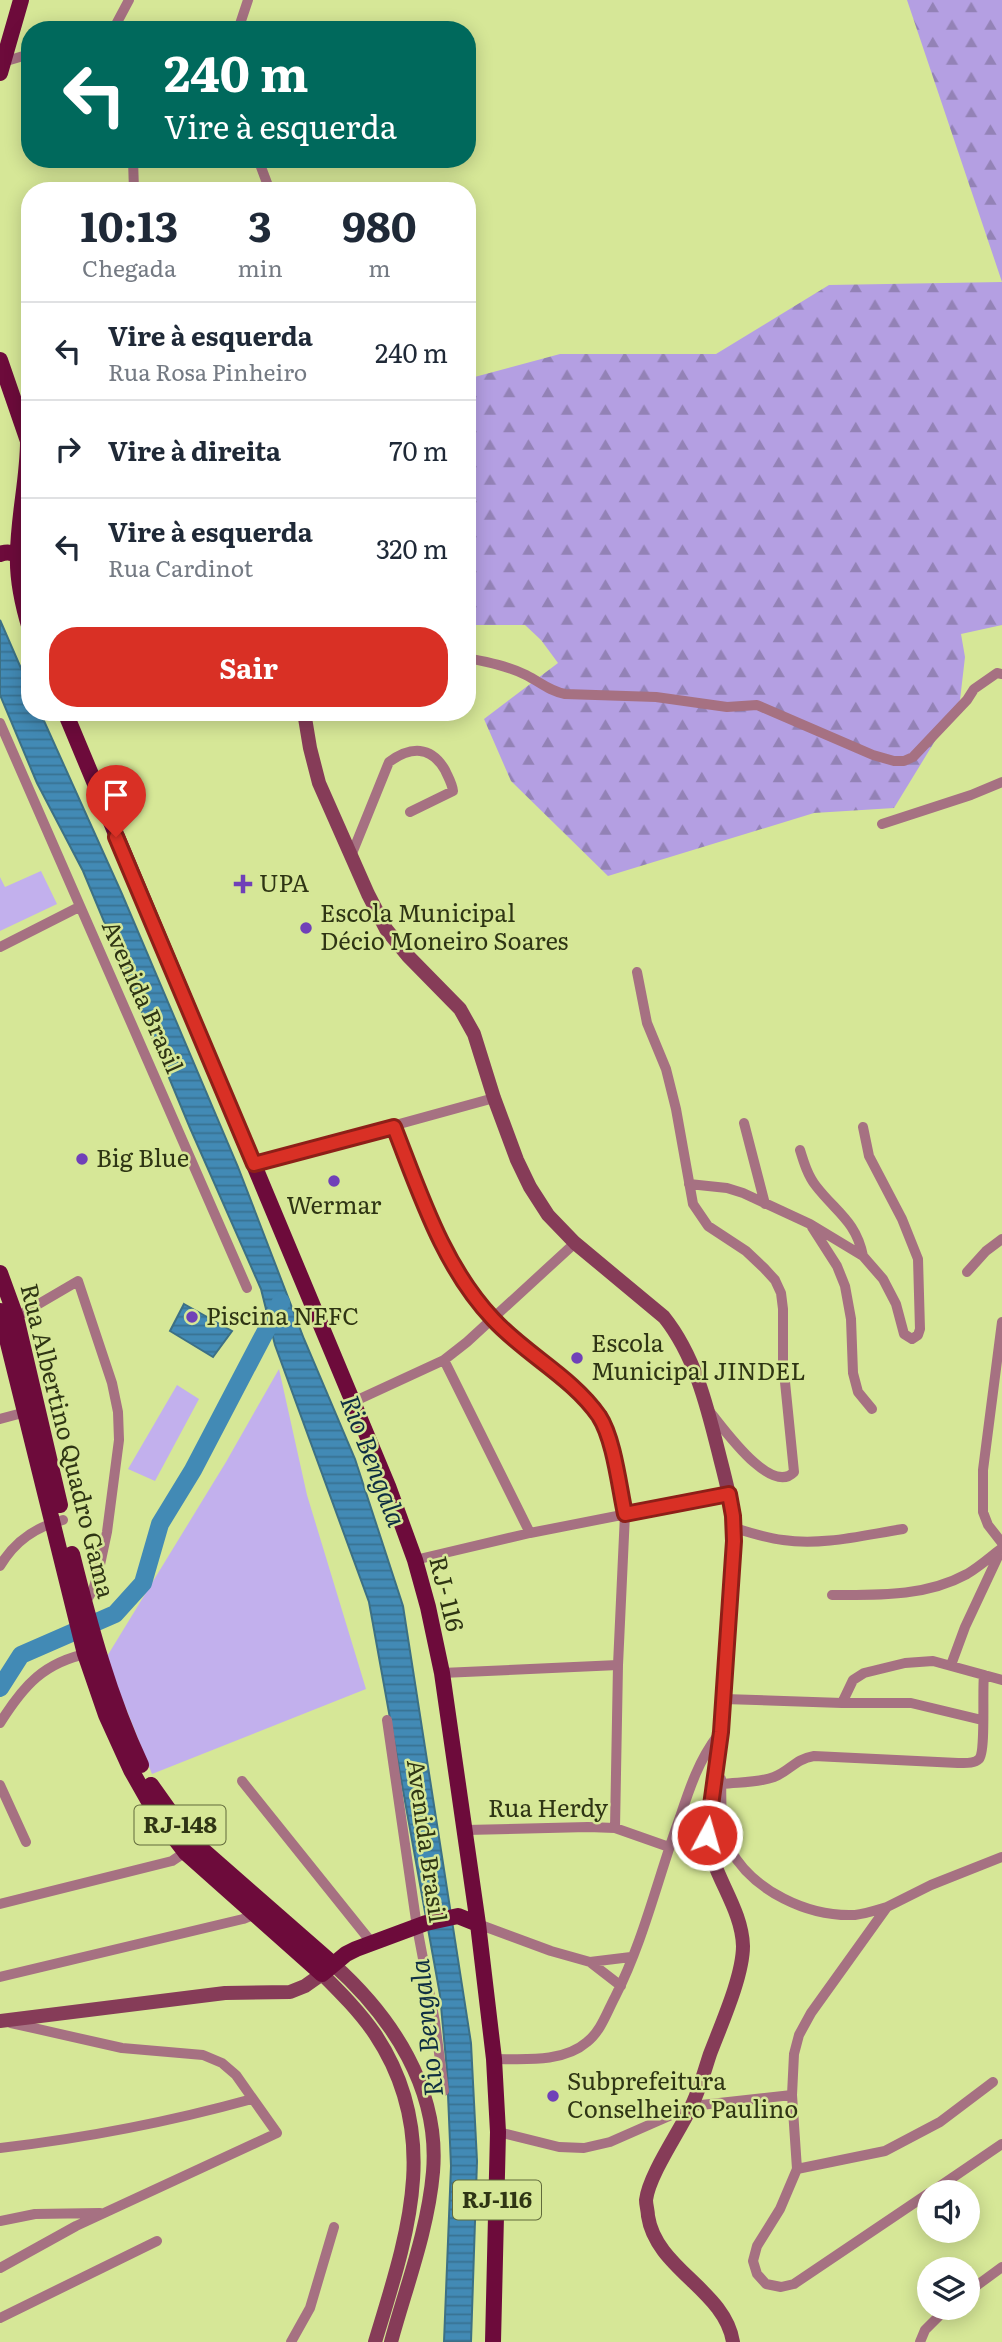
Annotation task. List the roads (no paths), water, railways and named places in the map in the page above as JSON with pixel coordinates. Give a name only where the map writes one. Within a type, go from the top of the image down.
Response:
[{"type":"main road","points":[[1,67],[21,0]]},
{"type":"main road","points":[[0,362],[21,421]]},
{"type":"main road","points":[[21,543],[18,555],[21,588]]},
{"type":"main road","points":[[0,553],[18,555],[21,558]]},
{"type":"main road","points":[[0,560],[13,569],[20,584]]},
{"type":"main road","name":"RJ- 116","points":[[69,721],[388,1486],[415,1560],[442,1673],[466,1830],[494,2059],[498,2132],[493,2342]]},
{"type":"main road","name":"Rua Albertino Quadro Gama","points":[[0,1273],[26,1412],[58,1521]]},
{"type":"main road","name":"Rua Albertino Quadro Gama","points":[[7,1318],[90,1647]]},
{"type":"main road","name":"RJ-148","points":[[90,1647],[106,1715],[131,1770],[156,1814],[328,1969]]},
{"type":"main road","points":[[328,1969],[346,1954],[421,1925],[458,1916],[478,1924]]},
{"type":"street","points":[[118,21],[129,0]]},
{"type":"street","points":[[241,21],[248,0]]},
{"type":"street","points":[[1,67],[21,58]]},
{"type":"street","points":[[0,553],[21,530]]},
{"type":"street","points":[[476,660],[524,674],[554,692],[565,694],[656,696],[727,706],[757,705],[861,750],[894,761],[913,757],[959,709],[974,689],[997,673],[1002,674]]},
{"type":"street","points":[[306,721],[319,783],[386,929],[408,956],[460,1009],[474,1034],[494,1098],[530,1188],[548,1215],[575,1243],[664,1317],[674,1330],[692,1366],[707,1409],[735,1528],[721,1732],[707,1835],[709,1851],[735,1913],[743,1946],[738,1975],[692,2106],[657,2171],[646,2200],[650,2224],[662,2249],[719,2311],[731,2330],[733,2342]]},
{"type":"street","name":"Avenida Brasil","points":[[0,723],[247,1288]]},
{"type":"street","points":[[351,856],[388,762],[409,753],[424,751],[438,759],[453,791],[410,812]]},
{"type":"street","points":[[882,824],[1002,782]]},
{"type":"street","points":[[0,947],[79,907]]},
{"type":"street","points":[[637,972],[648,1023],[666,1069],[676,1109],[693,1204],[708,1226],[746,1251],[775,1280],[781,1293],[783,1362],[794,1472],[783,1478],[768,1473],[752,1462],[707,1409]]},
{"type":"street","points":[[254,1164],[494,1098]]},
{"type":"street","points":[[744,1123],[765,1204]]},
{"type":"street","points":[[394,1127],[424,1204],[462,1278],[493,1319],[585,1401],[599,1417],[607,1435],[625,1514],[618,1665],[615,1828]]},
{"type":"street","points":[[689,1184],[727,1188],[810,1224],[863,1256],[883,1279],[895,1304],[905,1336],[915,1338],[920,1324],[918,1259],[902,1219],[869,1156],[863,1127]]},
{"type":"street","points":[[800,1150],[816,1186],[857,1233],[863,1256]]},
{"type":"street","points":[[810,1224],[837,1266],[845,1286],[851,1319],[853,1373],[858,1392],[872,1409]]},
{"type":"street","points":[[967,1272],[986,1251],[1002,1239]]},
{"type":"street","points":[[353,1402],[444,1360],[575,1243]]},
{"type":"street","points":[[7,1318],[78,1281],[112,1383],[118,1412],[119,1440],[107,1532],[98,1574],[82,1616]]},
{"type":"street","points":[[1002,1322],[999,1367],[983,1470],[983,1512],[1002,1547]]},
{"type":"street","points":[[444,1360],[530,1533]]},
{"type":"street","points":[[0,1419],[26,1412]]},
{"type":"street","points":[[415,1560],[530,1533],[729,1494]]},
{"type":"street","points":[[0,1566],[10,1550],[23,1537],[58,1521]]},
{"type":"street","points":[[735,1528],[786,1541],[819,1541],[903,1530]]},
{"type":"street","points":[[832,1595],[889,1595],[923,1590],[968,1573],[1002,1547]]},
{"type":"street","points":[[951,1664],[1002,1547]]},
{"type":"street","points":[[0,1723],[21,1691],[38,1675],[55,1663],[90,1647]]},
{"type":"street","points":[[842,1703],[853,1680],[871,1670],[905,1662],[933,1661],[951,1664],[1002,1680]]},
{"type":"street","points":[[442,1673],[618,1665]]},
{"type":"street","points":[[722,1784],[765,1780],[777,1776],[797,1761],[814,1756],[972,1762],[981,1758],[983,1752],[984,1675]]},
{"type":"street","points":[[724,1699],[911,1703],[982,1720]]},
{"type":"street","name":"Avenida Brasil","points":[[387,1720],[421,1925],[444,2091]]},
{"type":"street","points":[[721,1732],[722,1823],[730,1848],[747,1871],[775,1895],[815,1911],[856,1915],[887,1907],[943,1880],[1002,1857]]},
{"type":"street","points":[[494,2059],[539,2059],[568,2053],[587,2043],[599,2029],[621,1986],[645,1923],[699,1764],[721,1732]]},
{"type":"street","points":[[242,1781],[372,1943]]},
{"type":"street","points":[[0,1785],[26,1842]]},
{"type":"street","name":"Rua Herdy","points":[[466,1830],[615,1828],[669,1846]]},
{"type":"street","points":[[0,1904],[172,1861],[191,1848]]},
{"type":"street","points":[[887,1907],[811,2013],[799,2035],[794,2054],[792,2095],[797,2169],[780,2210],[757,2245],[753,2261],[757,2274],[766,2284],[781,2287],[794,2284],[917,2202]]},
{"type":"street","points":[[0,1977],[261,1911]]},
{"type":"street","points":[[478,1924],[551,1951],[590,1962],[631,1958]]},
{"type":"street","points":[[590,1962],[621,1986]]},
{"type":"street","points":[[0,2021],[225,1993],[290,1992],[306,1986],[328,1969]]},
{"type":"street","name":"RJ-148","points":[[328,1969],[368,2024],[396,2070],[412,2131],[415,2161],[413,2197],[407,2229],[375,2342]]},
{"type":"street","name":"RJ-148","points":[[328,1969],[354,1983],[401,2041],[422,2088],[431,2128],[433,2169],[430,2196],[391,2342]]},
{"type":"street","points":[[0,2021],[122,2048],[202,2055],[222,2063],[236,2075],[277,2133],[103,2213],[0,2268]]},
{"type":"street","points":[[797,2169],[885,2151],[940,2122],[993,2082]]},
{"type":"street","points":[[498,2132],[559,2147],[584,2147],[610,2142],[692,2106],[792,2095]]},
{"type":"street","points":[[0,2148],[96,2135],[184,2118],[252,2099]]},
{"type":"street","points":[[949,2180],[1002,2144]]},
{"type":"street","points":[[0,2221],[34,2214],[103,2213]]},
{"type":"street","points":[[291,2342],[310,2308],[334,2227]]},
{"type":"street","points":[[0,2318],[157,2241]]},
{"type":"street","points":[[980,2283],[1002,2267]]},
{"type":"street","points":[[920,2342],[925,2330],[935,2320]]},
{"type":"water","points":[[0,620],[21,668],[21,721],[44,721],[122,894],[238,1167],[304,1339],[355,1459],[403,1606],[471,2043],[477,2161],[471,2342],[444,2342],[451,2166],[447,2071],[440,1995],[369,1602],[275,1345],[261,1289],[190,1128],[83,871],[37,783],[0,695]]},
{"type":"water","name":"Piscina NFFC","points":[[184,1304],[232,1331],[213,1357],[170,1331]]},
{"type":"waterway","points":[[0,1688],[21,1655],[115,1614],[143,1583],[160,1524],[193,1470],[281,1302]]},
{"type":"place","name":"UPA","points":[[243,884]]},
{"type":"place","name":"Escola Municipal Décio Moneiro Soares","points":[[306,928]]},
{"type":"place","name":"Big Blue","points":[[82,1159]]},
{"type":"place","name":"Wermar","points":[[334,1181]]},
{"type":"place","name":"Piscina NFFC","points":[[192,1317]]},
{"type":"place","name":"Escola Municipal JINDEL","points":[[577,1358]]},
{"type":"place","name":"Subprefeitura Conselheiro Paulino","points":[[553,2096]]},
{"type":"water label","name":"Rio Bengala","points":[[373,1461]]},
{"type":"water label","name":"Rio Bengala","points":[[427,2028]]}]
